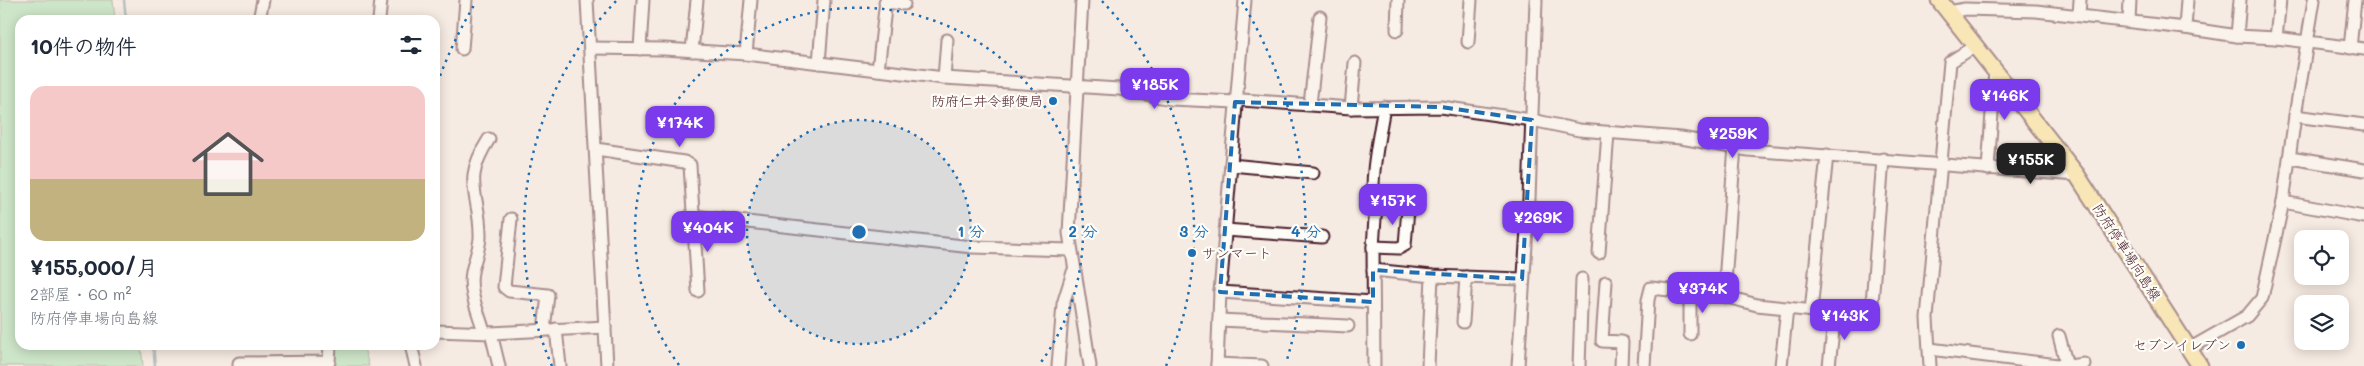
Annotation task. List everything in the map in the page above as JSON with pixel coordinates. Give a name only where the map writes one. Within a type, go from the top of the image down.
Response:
[{"type":"main road","name":"防府停車場向島線","points":[[1939,0],[2077,175],[2200,366]]},
{"type":"street","points":[[260,15],[263,0]]},
{"type":"street","points":[[380,15],[381,0]]},
{"type":"street","points":[[462,48],[466,0]]},
{"type":"street","points":[[587,0],[607,366]]},
{"type":"street","points":[[640,48],[643,0]]},
{"type":"street","points":[[692,50],[697,0]]},
{"type":"street","points":[[746,54],[751,0]]},
{"type":"street","points":[[819,63],[824,0]]},
{"type":"street","points":[[1082,0],[1069,207],[1070,250],[1090,366]]},
{"type":"street","points":[[1245,0],[1220,292],[1217,365],[1262,366]]},
{"type":"street","points":[[1397,30],[1398,0]]},
{"type":"street","points":[[1468,42],[1471,0]]},
{"type":"street","points":[[1518,366],[1522,279],[1529,199],[1536,0]]},
{"type":"street","points":[[2079,15],[2080,0]]},
{"type":"street","points":[[2129,21],[2130,0]]},
{"type":"street","points":[[2185,28],[2187,0]]},
{"type":"street","points":[[2236,36],[2240,0]]},
{"type":"street","points":[[2276,38],[2280,0]]},
{"type":"street","points":[[2189,349],[2247,316],[2262,298],[2283,202],[2314,0]]},
{"type":"street","points":[[2350,48],[2354,0]]},
{"type":"street","points":[[878,70],[885,1],[904,4]]},
{"type":"street","points":[[1948,12],[2037,5],[2079,15],[2236,36],[2276,38],[2308,44],[2364,49]]},
{"type":"street","points":[[1310,104],[1320,17]]},
{"type":"street","points":[[944,78],[947,40]]},
{"type":"street","points":[[1930,366],[1927,318],[1950,62],[1975,46]]},
{"type":"street","points":[[590,48],[640,48],[746,54],[944,78],[1119,90],[1171,99],[1235,102],[1242,100],[1351,108],[1441,107],[1532,120],[1579,130],[1681,138],[1735,146],[1748,150],[1940,163],[1988,169],[2077,175]]},
{"type":"street","points":[[1351,108],[1355,63]]},
{"type":"street","points":[[1988,169],[1995,71]]},
{"type":"street","points":[[1374,366],[1373,246],[1376,204],[1373,198],[1374,174],[1384,107]]},
{"type":"street","points":[[2295,116],[2364,125]]},
{"type":"street","points":[[1599,253],[1608,133]]},
{"type":"street","points":[[489,139],[475,164],[472,177],[480,240],[471,283],[499,366]]},
{"type":"street","points":[[1724,296],[1735,146]]},
{"type":"street","points":[[596,148],[684,162],[690,165],[698,291]]},
{"type":"street","points":[[1811,311],[1827,155]]},
{"type":"street","points":[[2290,158],[2364,170]]},
{"type":"street","points":[[1644,366],[1648,300],[1651,288],[1724,296],[1757,305],[1872,317],[1883,159]]},
{"type":"street","points":[[1231,165],[1313,173]]},
{"type":"street","points":[[2283,202],[2364,217]]},
{"type":"street","points":[[1373,246],[1399,248],[1404,245],[1408,209],[1402,204],[1376,204]]},
{"type":"street","points":[[693,216],[972,247],[1070,250]]},
{"type":"street","points":[[510,219],[504,287],[509,291],[548,295],[550,330],[560,366]]},
{"type":"street","points":[[1225,230],[1322,237]]},
{"type":"street","points":[[1058,366],[1063,304],[1074,268]]},
{"type":"street","points":[[1373,270],[1432,276],[1522,279]]},
{"type":"street","points":[[1428,366],[1432,276]]},
{"type":"street","points":[[1463,322],[1466,277]]},
{"type":"street","points":[[1579,366],[1582,279]]},
{"type":"street","points":[[1606,282],[1602,341],[1622,342],[1621,366]]},
{"type":"street","points":[[1220,292],[1373,302]]},
{"type":"street","points":[[1690,293],[1690,334]]},
{"type":"street","points":[[1781,366],[1787,308]]},
{"type":"street","points":[[1829,366],[1835,313]]},
{"type":"street","points":[[1219,320],[1348,326]]},
{"type":"street","points":[[440,331],[487,332],[605,327]]},
{"type":"street","points":[[2059,336],[2067,366]]},
{"type":"street","points":[[1930,349],[2067,366],[2084,364]]},
{"type":"street","points":[[239,366],[239,363],[330,364],[330,350]]},
{"type":"street","points":[[412,350],[416,366]]},
{"type":"highlighted area","points":[[1235,102],[1441,107],[1532,120],[1522,279],[1373,270],[1373,302],[1220,292]]},
{"type":"green space","points":[[0,0],[113,0],[114,15],[15,15],[15,350],[141,350],[143,366],[0,366]]},
{"type":"green space","points":[[334,350],[364,350],[369,366],[334,366]]},
{"type":"waterway","points":[[124,0],[126,15]]},
{"type":"waterway","points":[[153,350],[155,366]]},
{"type":"place","name":"防府仁井令郵便局","points":[[1053,101]]},
{"type":"place","name":"サンマート","points":[[1192,253]]},
{"type":"place","name":"セブンイレブン","points":[[2241,345]]}]
